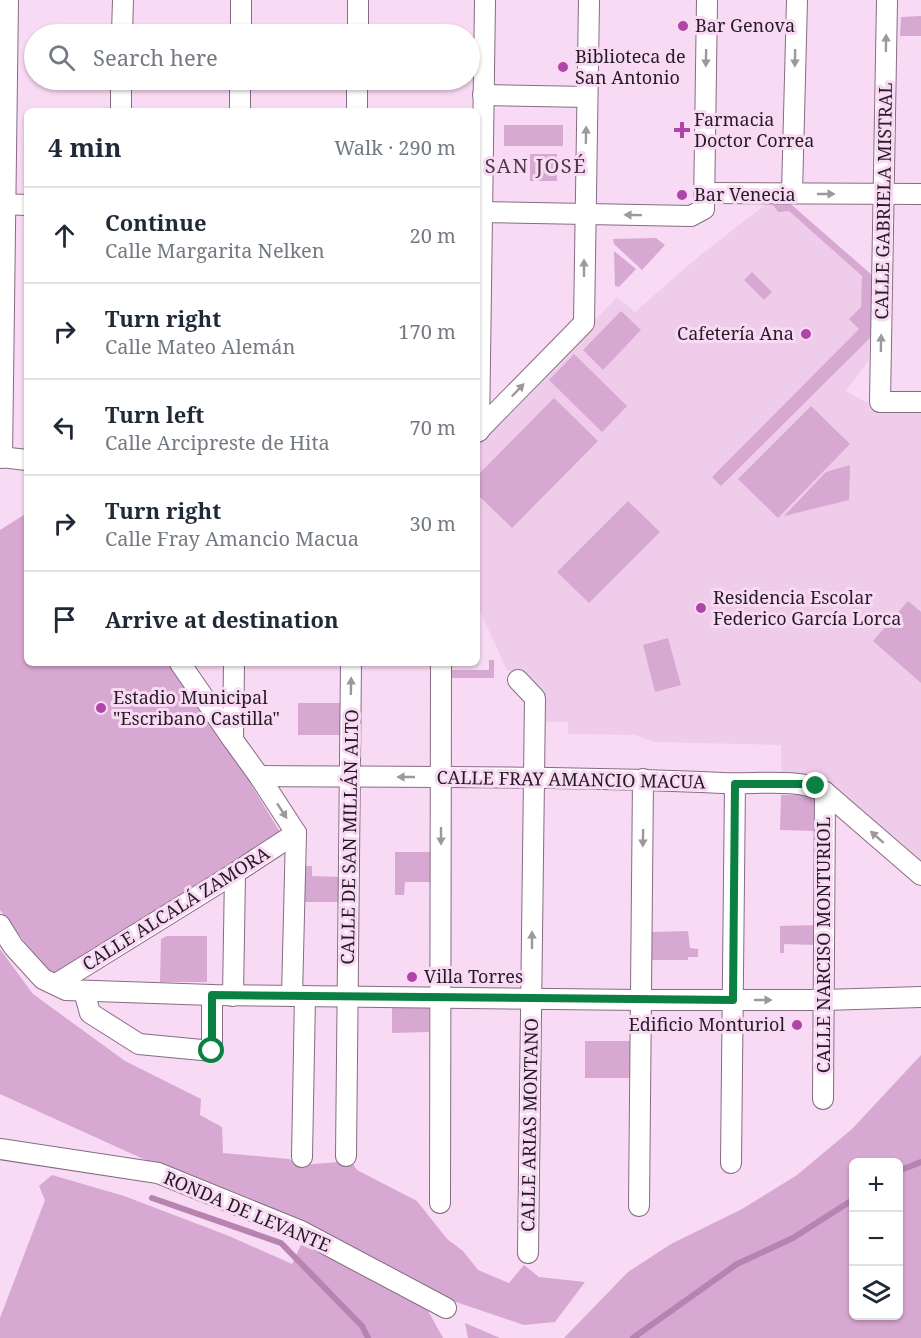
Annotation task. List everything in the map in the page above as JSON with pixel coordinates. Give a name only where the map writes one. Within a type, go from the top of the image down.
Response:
[{"type":"street","points":[[8,0],[3,204],[1,458],[24,460]]},
{"type":"street","points":[[122,24],[123,0]]},
{"type":"street","points":[[241,0],[241,24]]},
{"type":"street","points":[[358,0],[358,24]]},
{"type":"street","points":[[480,33],[486,0]]},
{"type":"street","points":[[480,429],[584,323],[589,0]]},
{"type":"street","points":[[480,212],[692,216],[704,209],[707,0]]},
{"type":"street","points":[[792,194],[797,0]]},
{"type":"street","name":"CALLE GABRIELA MISTRAL","points":[[887,0],[880,402],[921,402]]},
{"type":"street","points":[[480,72],[483,95],[480,132]]},
{"type":"street","points":[[121,108],[122,90]]},
{"type":"street","points":[[240,90],[240,108]]},
{"type":"street","points":[[357,90],[357,108]]},
{"type":"street","points":[[483,95],[587,97]]},
{"type":"street","points":[[704,193],[921,194]]},
{"type":"street","points":[[3,204],[24,205]]},
{"type":"street","points":[[182,666],[296,833],[302,1157]]},
{"type":"street","points":[[233,740],[234,666]]},
{"type":"street","name":"CALLE DE SAN MILLÁN ALTO","points":[[346,1156],[351,666]]},
{"type":"street","points":[[440,1203],[441,666]]},
{"type":"street","name":"CALLE ARIAS MONTANO","points":[[518,680],[535,698],[528,1253]]},
{"type":"street","name":"CALLE FRAY AMANCIO MACUA","points":[[259,776],[803,784],[816,786],[825,792],[921,875]]},
{"type":"street","points":[[639,1206],[643,780]]},
{"type":"street","points":[[731,1163],[735,784]]},
{"type":"street","name":"CALLE NARCISO MONTURIOL","points":[[823,1099],[825,792]]},
{"type":"street","name":"CALLE ALCALÁ ZAMORA","points":[[56,984],[296,833]]},
{"type":"street","points":[[233,996],[235,873]]},
{"type":"street","points":[[0,925],[13,946],[43,979],[66,990],[233,996],[641,1000],[824,1000],[921,997]]},
{"type":"street","points":[[84,991],[90,1013],[139,1044],[212,1051],[212,995]]},
{"type":"street","name":"RONDA DE LEVANTE","points":[[0,1149],[158,1173],[301,1231],[446,1308]]},
{"type":"shaded area","points":[[921,16],[921,36],[900,36],[901,17]]},
{"type":"shaded area","points":[[504,125],[563,125],[563,146],[504,146]]},
{"type":"shaded area","points":[[530,154],[557,154],[557,181],[530,181]]},
{"type":"shaded area","points":[[786,200],[873,276],[869,360],[846,391],[882,411],[921,412],[921,862],[825,780],[808,774],[781,774],[781,745],[653,742],[635,735],[568,734],[568,722],[543,722],[543,697],[530,676],[507,670],[480,612],[480,440],[617,297],[635,312],[698,257],[770,201]]},
{"type":"shaded area","points":[[786,200],[873,276],[871,337],[721,486],[712,477],[859,329],[849,319],[861,307],[862,276],[789,211],[778,212],[770,201]]},
{"type":"shaded area","points":[[656,238],[665,245],[642,270],[614,244],[613,239]]},
{"type":"shaded area","points":[[614,251],[636,269],[619,287],[615,286]]},
{"type":"shaded area","points":[[752,272],[772,292],[764,300],[744,280]]},
{"type":"shaded area","points":[[621,311],[641,330],[603,370],[583,350]]},
{"type":"shaded area","points":[[574,354],[627,406],[602,432],[549,380]]},
{"type":"shaded area","points":[[554,398],[598,441],[512,528],[480,497],[480,473]]},
{"type":"shaded area","points":[[811,406],[850,444],[778,518],[738,479]]},
{"type":"shaded area","points":[[850,465],[849,500],[784,516],[826,472]]},
{"type":"shaded area","points":[[628,501],[660,532],[589,603],[557,572]]},
{"type":"shaded area","name":"Estadio Municipal \"Escribano Castilla\"","points":[[24,515],[24,666],[175,666],[283,837],[54,980],[0,910],[0,530]]},
{"type":"shaded area","points":[[908,601],[921,612],[921,683],[873,641]]},
{"type":"shaded area","points":[[668,638],[681,685],[655,692],[643,645]]},
{"type":"shaded area","points":[[489,660],[494,660],[494,678],[452,678],[452,670],[489,670]]},
{"type":"shaded area","points":[[298,703],[341,703],[341,735],[298,735]]},
{"type":"shaded area","points":[[781,795],[807,795],[817,799],[817,831],[780,830]]},
{"type":"shaded area","points":[[395,852],[432,852],[432,882],[405,882],[404,895],[395,895]]},
{"type":"shaded area","points":[[304,866],[312,866],[312,876],[340,877],[339,902],[303,902]]},
{"type":"shaded area","points":[[817,925],[817,945],[784,944],[784,953],[780,953],[780,926]]},
{"type":"shaded area","points":[[688,931],[690,948],[698,949],[698,957],[688,957],[688,960],[652,960],[652,932]]},
{"type":"shaded area","points":[[167,936],[207,936],[207,982],[160,982],[161,939]]},
{"type":"shaded area","points":[[0,949],[33,994],[125,1061],[201,1099],[200,1115],[222,1127],[223,1153],[289,1159],[301,1165],[351,1161],[357,1170],[417,1201],[447,1239],[463,1251],[478,1270],[509,1283],[524,1265],[539,1277],[585,1282],[555,1322],[524,1325],[450,1300],[310,1227],[150,1162],[0,1094]]},
{"type":"shaded area","points":[[392,1006],[429,1006],[429,1032],[392,1033]]},
{"type":"shaded area","points":[[585,1041],[631,1041],[631,1078],[585,1078]]},
{"type":"shaded area","points":[[921,1055],[921,1338],[564,1338],[628,1272],[671,1244],[742,1209],[797,1175],[852,1129]]},
{"type":"shaded area","points":[[52,1175],[124,1196],[229,1236],[292,1264],[301,1245],[426,1307],[443,1338],[0,1338],[0,1318],[45,1200],[39,1186]]},
{"type":"shaded area","points":[[465,1323],[500,1338],[468,1338]]},
{"type":"waterway","points":[[903,1169],[921,1162]]},
{"type":"waterway","points":[[152,1198],[281,1243],[362,1326],[368,1338]]},
{"type":"waterway","points":[[633,1338],[737,1264],[793,1238],[849,1202]]},
{"type":"place","name":"Bar Genova","points":[[683,26]]},
{"type":"place","name":"Biblioteca de San Antonio","points":[[563,67]]},
{"type":"place","name":"Farmacia Doctor Correa","points":[[682,130]]},
{"type":"place","name":"Bar Venecia","points":[[682,195]]},
{"type":"place","name":"Cafetería Ana","points":[[806,334]]},
{"type":"place","name":"Residencia Escolar Federico García Lorca","points":[[701,608]]},
{"type":"place","name":"Estadio Municipal \"Escribano Castilla\"","points":[[101,708]]},
{"type":"place","name":"Villa Torres","points":[[412,977]]},
{"type":"place","name":"Edificio Monturiol","points":[[797,1025]]},
{"type":"district","name":"SAN JOSÉ","points":[[536,166]]},
{"type":"route","points":[[212,1051],[212,995],[733,1000],[735,784],[816,786]]}]
